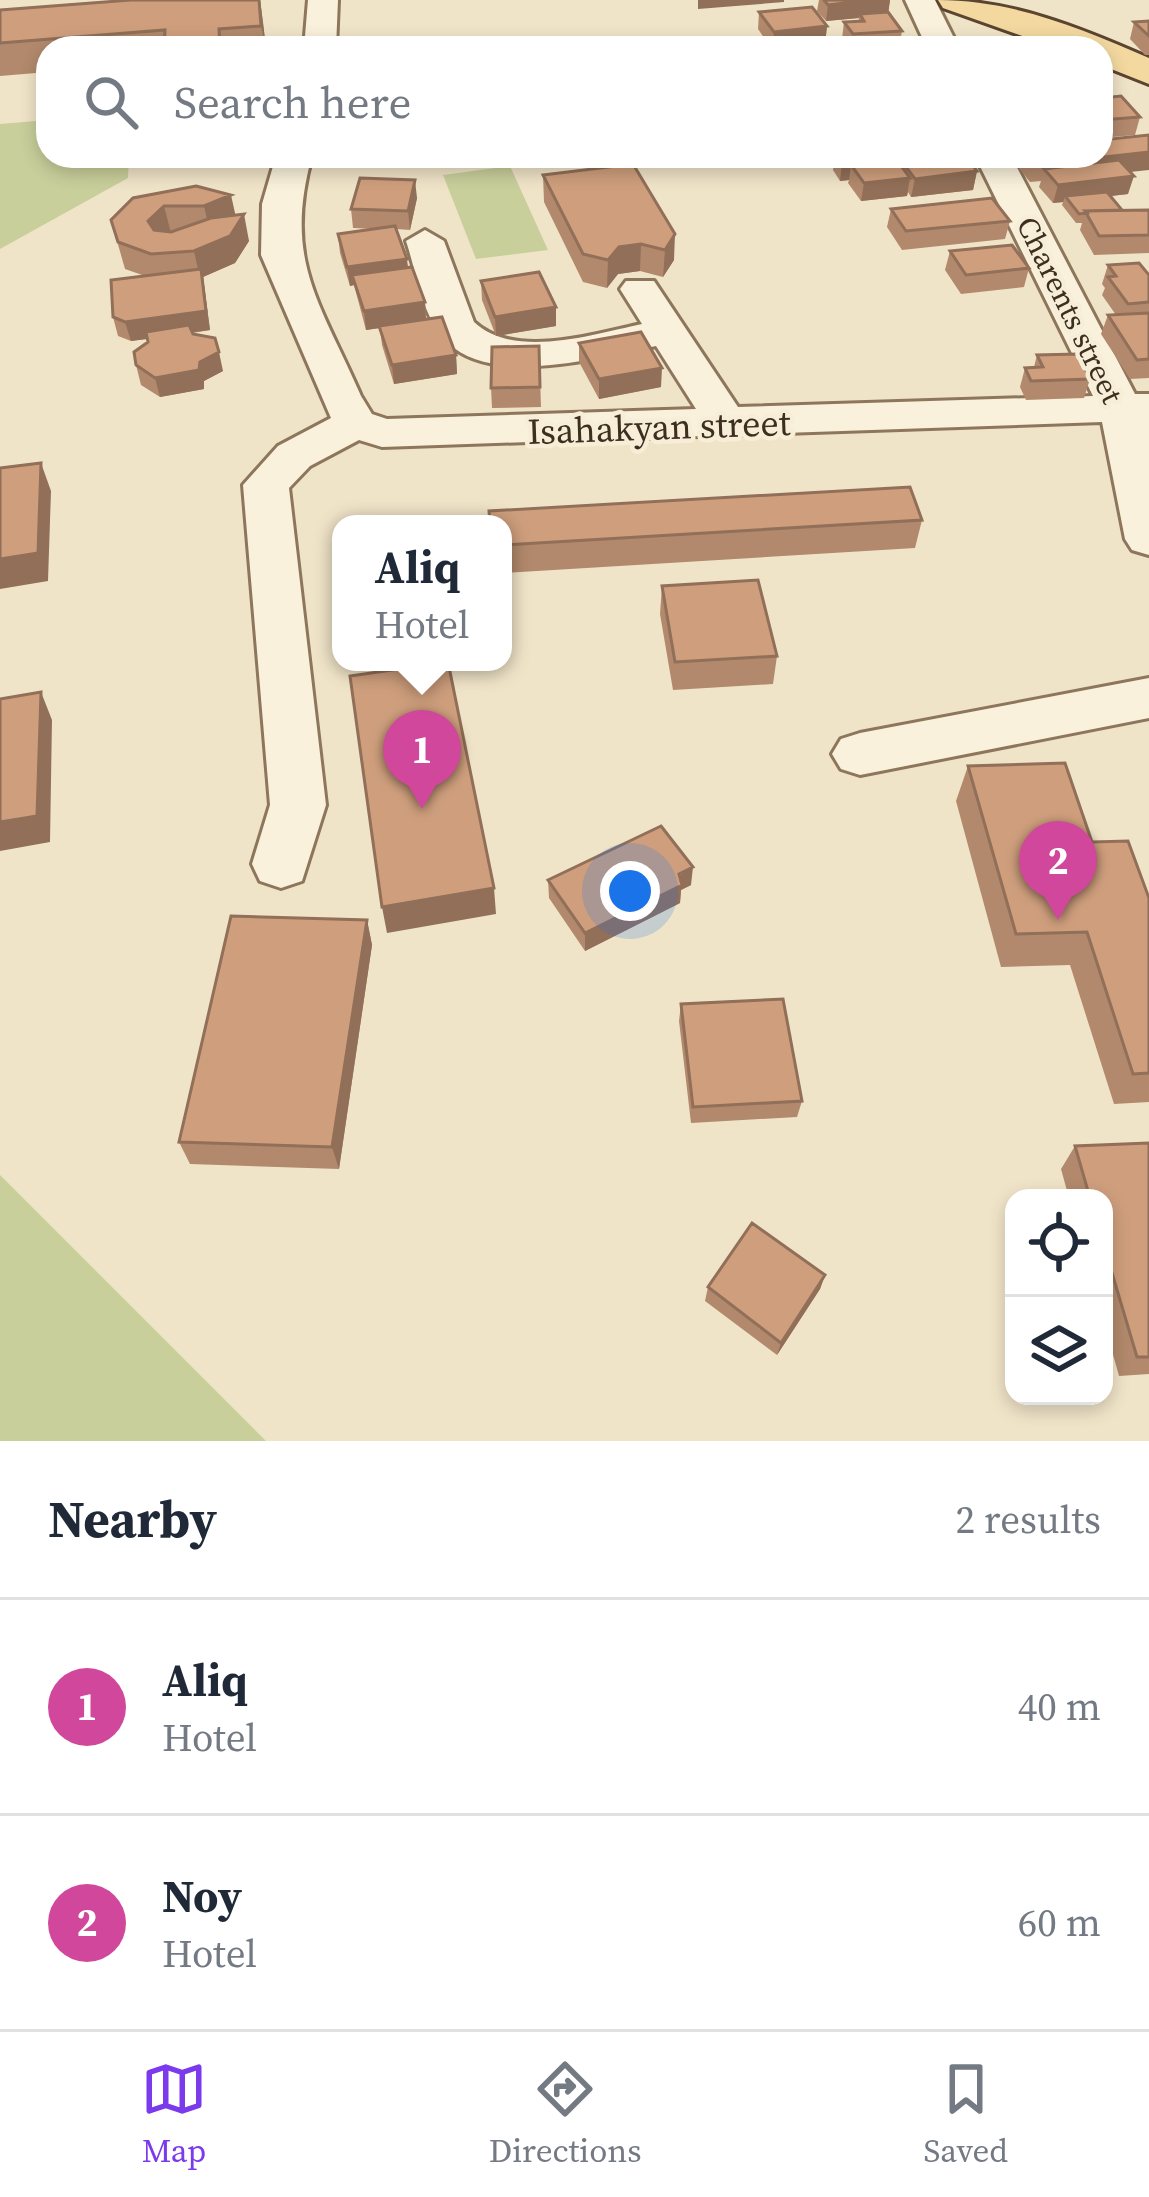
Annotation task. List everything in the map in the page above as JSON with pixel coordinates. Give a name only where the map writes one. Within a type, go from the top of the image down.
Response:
[{"type":"main road","points":[[956,0],[1058,36]]},
{"type":"main road","points":[[1113,57],[1149,72]]},
{"type":"street","points":[[321,36],[323,0]]},
{"type":"street","points":[[920,0],[937,36]]},
{"type":"street","points":[[281,864],[298,805],[266,485],[294,456],[356,423],[339,396],[280,255],[280,204],[290,168]]},
{"type":"street","name":"Charents street","points":[[1001,168],[1140,414],[1149,539]]},
{"type":"street","points":[[425,241],[461,334],[479,347],[536,352],[667,331]]},
{"type":"street","points":[[640,290],[728,425]]},
{"type":"street","name":"Isahakyan street","points":[[356,423],[382,433],[421,436],[1140,414]]},
{"type":"street","points":[[860,754],[1149,698]]},
{"type":"green space","points":[[36,121],[36,168],[128,168],[128,178],[0,249],[0,124]]},
{"type":"green space","points":[[511,168],[548,250],[476,259],[443,175]]},
{"type":"green space","points":[[0,1175],[266,1441],[0,1441]]},
{"type":"building","points":[[131,0],[259,0],[261,26],[219,29],[219,36],[165,36],[165,30],[36,36],[36,40],[0,43],[0,10]]},
{"type":"building","points":[[824,0],[870,0],[828,5]]},
{"type":"building","points":[[812,7],[827,26],[774,32],[759,12]]},
{"type":"building","points":[[888,12],[902,31],[853,34],[844,22],[864,21],[860,14]]},
{"type":"building","points":[[1149,21],[1149,36],[1134,22]]},
{"type":"building","points":[[1121,96],[1140,117],[1113,119],[1113,97]]},
{"type":"building","points":[[1149,135],[1149,152],[1113,156],[1113,139]]},
{"type":"building","points":[[1119,160],[1134,176],[1058,185],[1044,169],[1113,168],[1113,161]]},
{"type":"building","points":[[635,168],[675,234],[665,250],[641,244],[619,247],[608,260],[583,254],[543,175]]},
{"type":"building","points":[[853,168],[903,168],[910,178],[864,183]]},
{"type":"building","points":[[907,168],[977,171],[915,179]]},
{"type":"building","points":[[360,178],[415,180],[408,211],[351,209]]},
{"type":"building","points":[[196,186],[231,195],[204,206],[164,206],[148,221],[154,230],[171,232],[211,218],[244,214],[230,236],[194,251],[151,254],[118,242],[111,220],[133,198]]},
{"type":"building","points":[[1107,192],[1122,210],[1079,214],[1065,196]]},
{"type":"building","points":[[992,198],[1010,221],[906,231],[891,209]]},
{"type":"building","points":[[1149,210],[1149,235],[1099,236],[1085,211]]},
{"type":"building","points":[[395,226],[407,259],[347,267],[338,234]]},
{"type":"building","points":[[1012,245],[1029,268],[966,275],[950,251]]},
{"type":"building","points":[[1139,263],[1149,275],[1149,302],[1128,304],[1108,277],[1116,276],[1108,265]]},
{"type":"building","points":[[412,267],[425,302],[364,311],[352,275]]},
{"type":"building","points":[[201,269],[206,311],[125,322],[113,317],[111,280]]},
{"type":"building","points":[[539,272],[556,307],[495,317],[481,281]]},
{"type":"building","points":[[1149,313],[1149,359],[1137,360],[1108,315]]},
{"type":"building","points":[[442,317],[456,355],[392,365],[379,326]]},
{"type":"building","points":[[189,325],[193,334],[215,338],[219,352],[200,362],[199,370],[155,378],[136,365],[134,352],[148,342],[146,332]]},
{"type":"building","points":[[641,332],[662,368],[599,379],[579,343]]},
{"type":"building","points":[[539,346],[540,387],[491,388],[492,347]]},
{"type":"building","points":[[1078,354],[1090,379],[1031,381],[1025,368],[1043,367],[1037,355]]},
{"type":"building","points":[[41,463],[38,553],[0,559],[0,468]]},
{"type":"building","points":[[910,487],[922,520],[512,544],[512,515],[489,515],[489,511]]},
{"type":"building","points":[[758,580],[777,656],[675,662],[662,586]]},
{"type":"building","points":[[450,671],[494,888],[382,907],[350,676]]},
{"type":"building","points":[[41,692],[37,816],[0,822],[0,699]]},
{"type":"building","points":[[1065,763],[1092,842],[1128,841],[1149,898],[1149,1073],[1133,1074],[1087,932],[1016,934],[968,766]]},
{"type":"building","points":[[661,826],[693,867],[679,874],[682,885],[585,933],[548,880]]},
{"type":"building","points":[[231,916],[367,920],[332,1147],[179,1142]]},
{"type":"building","points":[[783,999],[802,1101],[693,1107],[681,1004]]},
{"type":"building","points":[[1149,1143],[1149,1357],[1137,1357],[1113,1276],[1113,1189],[1087,1189],[1075,1146]]},
{"type":"building","points":[[752,1223],[825,1275],[781,1343],[708,1287]]},
{"type":"place","name":"Aliq","points":[[422,809]]},
{"type":"place","name":"Noy","points":[[1058,920]]}]
